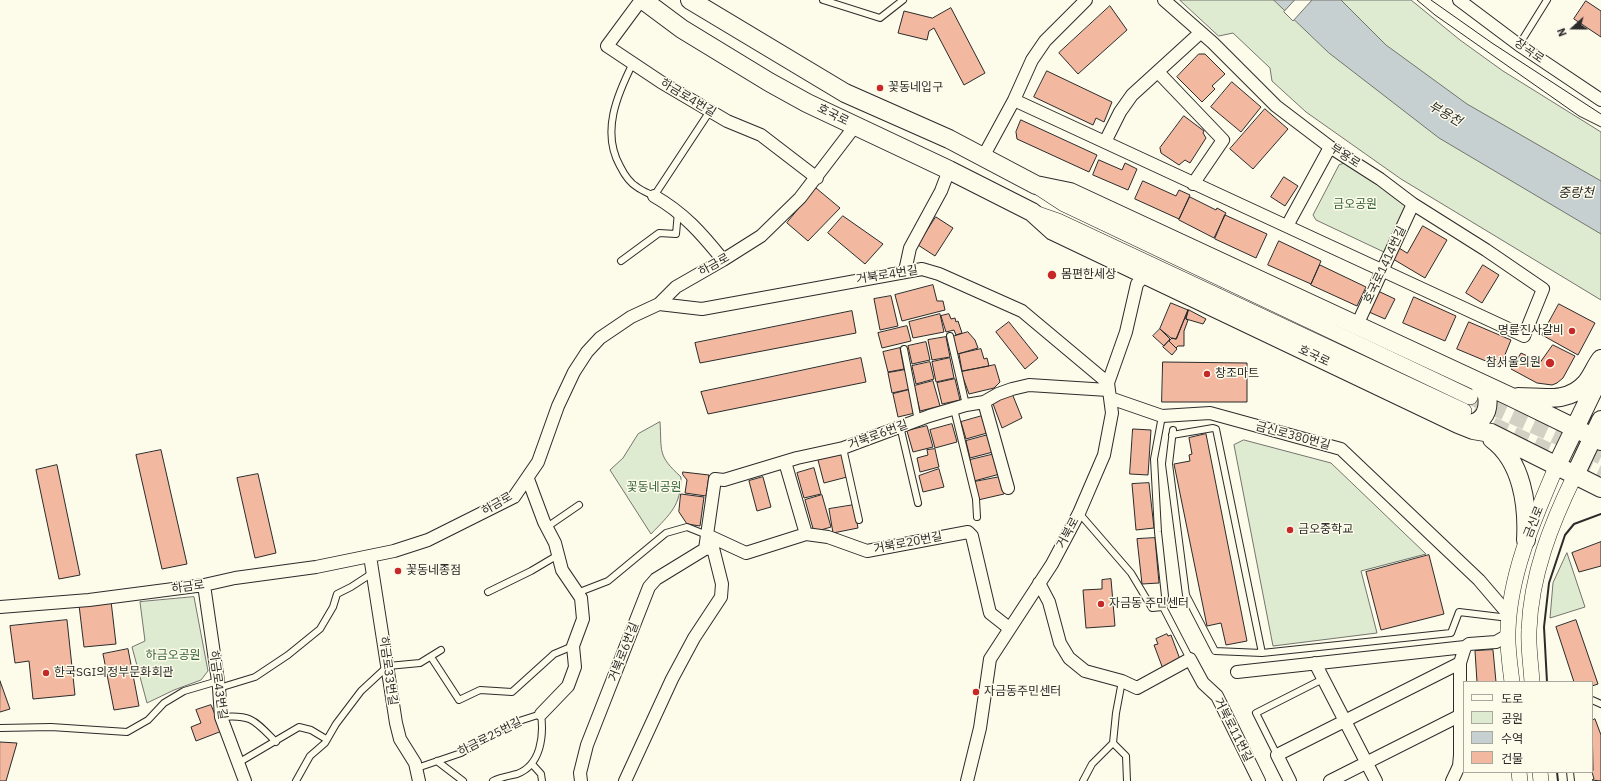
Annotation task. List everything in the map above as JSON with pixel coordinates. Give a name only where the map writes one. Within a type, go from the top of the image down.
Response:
[{"type":"main road","name":"호국로","points":[[642,0],[682,29],[730,59],[806,102],[949,170],[1032,212],[1053,231],[1144,276],[1491,433],[1558,465],[1601,488]]},
{"type":"main road","points":[[690,0],[845,93],[949,139],[1036,185],[1070,192],[1357,325],[1487,395],[1488,408],[1483,419],[1473,424],[1465,422]]},
{"type":"main road","points":[[1474,389],[1509,396],[1557,399],[1572,394],[1586,383],[1601,359]]},
{"type":"main road","name":"금신로","points":[[1558,465],[1601,373]]},
{"type":"main road","points":[[1509,396],[1597,439]]},
{"type":"main road","name":"금신로","points":[[1575,475],[1597,439],[1601,420]]},
{"type":"main road","points":[[1465,422],[1491,439],[1509,456],[1518,476],[1525,508],[1526,540]]},
{"type":"street","name":"하금로4번길","points":[[642,0],[607,46],[727,121],[761,135],[817,178]]},
{"type":"street","points":[[983,157],[1014,100],[1032,60],[1045,41],[1086,0]]},
{"type":"street","name":"부용로","points":[[1164,0],[1213,43],[1271,101],[1330,148],[1380,179],[1413,204],[1486,250],[1543,289],[1524,336],[1382,271]]},
{"type":"street","name":"장곡로","points":[[1459,0],[1519,45],[1601,100]]},
{"type":"street","points":[[1105,142],[1120,112],[1132,95],[1200,33]]},
{"type":"street","points":[[1158,72],[1223,140],[1193,184]]},
{"type":"street","points":[[1014,100],[1382,271]]},
{"type":"street","name":"하금로","points":[[0,608],[89,600],[204,586],[235,578],[316,567],[394,551],[428,540],[514,497],[528,479],[538,462],[558,406],[574,372],[587,352],[600,338],[631,317],[659,304],[676,287],[761,236],[800,198],[817,178],[855,126]]},
{"type":"street","points":[[1287,226],[1330,148]]},
{"type":"street","points":[[905,271],[910,248],[940,191],[949,170]]},
{"type":"street","points":[[1036,185],[1064,204],[1474,389]]},
{"type":"street","points":[[654,196],[678,212],[694,226],[723,260]]},
{"type":"street","name":"호국로1414번길","points":[[1357,325],[1413,204]]},
{"type":"street","name":"호국로","points":[[1032,212],[1058,221],[1465,422]]},
{"type":"street","name":"거북로4번길","points":[[659,304],[702,310],[922,269],[939,274],[1022,311],[1109,390]]},
{"type":"street","name":"거북로","points":[[967,781],[980,728],[990,659],[1052,564],[1078,513],[1104,455],[1112,414],[1109,390],[1126,332],[1137,284],[1144,276]]},
{"type":"street","name":"거북로6번길","points":[[580,781],[580,773],[587,745],[649,587],[656,579],[689,560],[705,548],[715,479],[724,480],[785,462],[843,448],[900,426],[960,407],[984,402],[1005,391],[1029,385],[1109,390]]},
{"type":"street","name":"금신로380번길","points":[[1109,390],[1162,416],[1210,413],[1341,450],[1479,580],[1509,616]]},
{"type":"street","points":[[984,402],[1008,488]]},
{"type":"street","points":[[785,462],[806,534]]},
{"type":"street","name":"금신로","points":[[1512,681],[1508,635],[1509,616],[1515,582],[1526,540],[1558,465]]},
{"type":"street","name":"금신로","points":[[1532,681],[1529,630],[1534,586],[1544,546],[1575,475]]},
{"type":"street","name":"하금로25번길","points":[[528,479],[546,527],[555,543],[562,570],[581,598],[583,619],[573,646],[574,668],[568,686],[541,714]]},
{"type":"street","name":"거북로20번길","points":[[707,535],[746,553],[806,534],[828,537],[867,551],[968,532],[972,536],[990,613],[1009,628]]},
{"type":"street","points":[[625,781],[672,680],[694,638],[721,597],[722,584],[717,557],[713,548],[705,548]]},
{"type":"street","name":"하금로33번길","points":[[370,556],[374,572],[396,723],[400,739],[417,768],[419,781]]},
{"type":"street","points":[[1039,583],[1049,602],[1060,643],[1069,658],[1085,671],[1122,681],[1137,688],[1190,659]]},
{"type":"street","name":"하금로43번길","points":[[204,586],[218,684],[221,717],[245,781]]},
{"type":"street","points":[[1237,672],[1465,647],[1470,644],[1496,642],[1508,635]]},
{"type":"street","points":[[1452,781],[1459,766],[1460,663],[1465,647]]},
{"type":"street","name":"거북로11번길","points":[[1190,659],[1203,683],[1217,696],[1259,781]]},
{"type":"street","points":[[1315,663],[1376,781]]},
{"type":"street","points":[[1290,781],[1277,755],[1460,663]]},
{"type":"street","points":[[1330,781],[1460,715]]},
{"type":"street","points":[[1512,781],[1520,781]]},
{"type":"lane","points":[[823,0],[880,18],[903,0]]},
{"type":"lane","points":[[1519,45],[1547,0]]},
{"type":"lane","points":[[633,63],[620,88],[610,126],[613,154],[624,173],[636,187],[654,196],[710,111]]},
{"type":"lane","points":[[621,261],[659,233],[676,234],[678,212]]},
{"type":"lane","points":[[950,336],[960,407],[976,499],[977,517]]},
{"type":"lane","points":[[904,348],[918,420]]},
{"type":"lane","points":[[1078,513],[1131,573],[1152,608],[1163,607],[1166,596],[1158,532],[1154,459],[1162,416]]},
{"type":"lane","points":[[900,426],[918,503]]},
{"type":"lane","points":[[1262,654],[1216,429],[1213,428],[1173,432],[1169,464],[1186,595],[1215,651],[1262,654],[1451,634],[1459,612],[1509,616]]},
{"type":"lane","points":[[843,448],[859,520]]},
{"type":"lane","points":[[546,527],[579,505]]},
{"type":"lane","name":"거북로20번길","points":[[577,592],[608,581],[666,533],[687,527],[707,535]]},
{"type":"lane","points":[[488,592],[531,571],[558,555]]},
{"type":"lane","points":[[0,728],[51,727],[127,732],[148,720],[164,703],[184,691],[255,677],[288,655],[320,629],[334,607],[337,594],[352,587],[374,572]]},
{"type":"lane","name":"거북로11번길","points":[[1163,607],[1190,659]]},
{"type":"lane","points":[[431,657],[459,700],[480,690],[512,692],[554,654],[573,646]]},
{"type":"lane","points":[[296,781],[310,756],[326,739],[361,691],[388,666],[420,663],[441,650]]},
{"type":"lane","points":[[1277,755],[1256,713],[1323,679]]},
{"type":"lane","points":[[1083,781],[1092,764],[1113,743],[1122,681]]},
{"type":"lane","points":[[493,781],[519,773],[532,764],[539,750],[543,729],[541,714]]},
{"type":"lane","name":"하금로25번길","points":[[417,768],[461,753],[513,723],[541,714]]},
{"type":"lane","points":[[221,717],[238,715],[256,721],[276,742]]},
{"type":"lane","points":[[238,763],[300,727],[312,730],[326,739]]},
{"type":"lane","points":[[1113,743],[1126,756],[1127,781]]},
{"type":"lane","points":[[437,761],[463,781]]},
{"type":"lane","points":[[532,764],[541,774],[542,781]]},
{"type":"green space","points":[[1180,0],[1411,0],[1460,40],[1503,71],[1601,132],[1601,300],[1401,179],[1306,112],[1272,81],[1270,68],[1233,33],[1219,36]]},
{"type":"green space","name":"금오공원","points":[[1346,163],[1410,204],[1386,253],[1316,220],[1313,215],[1339,165]]},
{"type":"green space","name":"꽃동네공원","points":[[660,422],[661,447],[664,458],[673,470],[681,477],[677,503],[664,521],[651,534],[610,470],[623,458],[638,434]]},
{"type":"green space","points":[[1244,440],[1331,463],[1426,554],[1361,571],[1377,633],[1273,646],[1234,445]]},
{"type":"green space","points":[[1567,553],[1585,607],[1550,618],[1553,583]]},
{"type":"green space","name":"하금오공원","points":[[194,597],[208,671],[201,680],[174,690],[147,703],[132,647],[145,641],[140,602]]},
{"type":"water","name":"중랑천","points":[[1274,0],[1341,0],[1386,45],[1467,104],[1601,181],[1601,234],[1439,138],[1329,53]]},
{"type":"pier","points":[[1295,0],[1312,0],[1293,21],[1284,12]]},
{"type":"building","points":[[1586,1],[1601,11],[1601,37],[1574,19]]},
{"type":"building","points":[[1110,6],[1127,30],[1078,74],[1059,53]]},
{"type":"building","points":[[951,8],[985,73],[964,85],[934,28],[929,31],[927,40],[898,33],[904,11],[932,18]]},
{"type":"building","points":[[1199,54],[1205,54],[1225,74],[1212,86],[1215,89],[1202,102],[1177,77]]},
{"type":"building","points":[[1047,71],[1112,102],[1104,122],[1096,118],[1093,125],[1034,97]]},
{"type":"building","points":[[1232,82],[1261,107],[1241,132],[1211,107]]},
{"type":"building","points":[[1265,109],[1288,129],[1253,169],[1230,149]]},
{"type":"building","points":[[1184,116],[1204,131],[1203,133],[1206,138],[1190,163],[1185,160],[1179,165],[1161,153],[1160,148]]},
{"type":"building","points":[[1021,120],[1097,155],[1089,172],[1017,139],[1016,132]]},
{"type":"building","points":[[1099,160],[1122,170],[1125,163],[1137,169],[1128,190],[1093,175]]},
{"type":"building","points":[[1284,177],[1298,186],[1285,206],[1271,197]]},
{"type":"building","points":[[1143,181],[1176,196],[1179,190],[1190,195],[1179,219],[1135,199]]},
{"type":"building","points":[[816,188],[840,208],[808,241],[787,223]]},
{"type":"building","points":[[1190,197],[1216,210],[1217,208],[1226,213],[1214,238],[1179,220]]},
{"type":"building","points":[[1225,215],[1267,234],[1256,258],[1215,239]]},
{"type":"building","points":[[843,216],[883,244],[865,264],[828,233]]},
{"type":"building","points":[[936,217],[953,228],[935,256],[918,245]]},
{"type":"building","points":[[1423,226],[1447,240],[1425,278],[1393,259],[1399,248],[1407,253]]},
{"type":"building","points":[[1279,241],[1321,261],[1311,284],[1268,265]]},
{"type":"building","points":[[1320,265],[1366,287],[1357,306],[1311,285]]},
{"type":"building","points":[[1483,265],[1499,275],[1482,303],[1466,293]]},
{"type":"building","points":[[933,285],[937,301],[943,301],[945,310],[902,321],[895,295]]},
{"type":"building","points":[[1378,291],[1395,299],[1385,319],[1369,312]]},
{"type":"building","points":[[891,296],[898,326],[880,330],[874,299]]},
{"type":"building","points":[[1414,297],[1456,316],[1445,341],[1403,323]]},
{"type":"building","points":[[1171,303],[1188,310],[1176,339],[1171,338],[1160,329]]},
{"type":"building","points":[[1559,304],[1595,323],[1578,355],[1542,335]]},
{"type":"building","points":[[1188,310],[1186,319],[1188,320],[1184,331],[1184,346],[1178,346],[1176,348],[1169,341],[1172,338],[1176,339]]},
{"type":"building","points":[[1189,310],[1206,319],[1203,324],[1186,319]]},
{"type":"building","points":[[852,311],[856,333],[700,363],[695,343]]},
{"type":"building","points":[[940,314],[944,332],[913,338],[909,322]]},
{"type":"building","points":[[949,314],[951,319],[955,318],[956,322],[958,321],[962,333],[956,335],[954,330],[946,332],[941,316]]},
{"type":"building","points":[[1009,322],[1038,358],[1025,369],[996,332]]},
{"type":"building","points":[[1469,322],[1511,340],[1500,367],[1457,349]]},
{"type":"building","points":[[907,326],[911,341],[882,348],[878,333]]},
{"type":"building","points":[[1160,329],[1170,339],[1164,346],[1153,336]]},
{"type":"building","points":[[968,332],[975,340],[978,348],[958,354],[952,337]]},
{"type":"building","points":[[946,337],[950,357],[932,360],[928,340]]},
{"type":"building","points":[[1169,341],[1177,349],[1172,355],[1163,347]]},
{"type":"building","points":[[926,342],[930,360],[912,364],[908,346]]},
{"type":"building","points":[[1553,345],[1575,356],[1563,378],[1557,383],[1552,385],[1537,383],[1511,369],[1521,353],[1540,362]]},
{"type":"building","points":[[900,348],[904,369],[888,372],[883,352]]},
{"type":"building","points":[[981,349],[984,359],[987,358],[989,366],[962,371],[959,354]]},
{"type":"building","points":[[861,358],[866,382],[708,414],[701,392]]},
{"type":"building","points":[[950,358],[954,378],[936,382],[932,362]]},
{"type":"building","points":[[930,362],[934,379],[916,384],[912,366]]},
{"type":"building","points":[[1163,362],[1247,363],[1247,402],[1162,402]]},
{"type":"building","points":[[995,365],[1000,382],[994,388],[969,394],[961,372]]},
{"type":"building","points":[[905,370],[910,389],[892,393],[888,373]]},
{"type":"building","points":[[955,379],[960,400],[942,404],[937,383]]},
{"type":"building","points":[[933,381],[940,406],[920,411],[914,386]]},
{"type":"building","points":[[909,390],[915,413],[898,417],[893,394]]},
{"type":"building","points":[[1011,391],[1022,418],[1002,428],[992,401]]},
{"type":"building","points":[[982,416],[987,433],[966,439],[961,422]]},
{"type":"building","points":[[952,424],[957,442],[935,448],[930,430]]},
{"type":"building","points":[[927,426],[933,447],[913,452],[907,431]]},
{"type":"building","points":[[1133,429],[1151,430],[1148,475],[1130,474]]},
{"type":"building","points":[[1206,434],[1247,641],[1226,645],[1221,623],[1207,626],[1174,464],[1190,461],[1189,455],[1192,454],[1189,438]]},
{"type":"building","points":[[988,435],[993,452],[970,458],[966,441]]},
{"type":"building","points":[[935,449],[939,467],[920,472],[917,458],[928,455],[927,450]]},
{"type":"building","points":[[161,450],[187,564],[162,569],[136,455]]},
{"type":"building","points":[[842,454],[847,477],[824,483],[818,460]]},
{"type":"building","points":[[995,454],[1000,474],[974,481],[970,460]]},
{"type":"building","points":[[57,465],[80,575],[59,579],[36,470]]},
{"type":"building","points":[[814,468],[821,494],[804,498],[797,473]]},
{"type":"building","points":[[939,469],[944,487],[923,492],[919,476]]},
{"type":"building","points":[[683,472],[709,475],[706,496],[685,493],[687,480],[683,475]]},
{"type":"building","points":[[258,474],[276,553],[255,558],[237,478]]},
{"type":"building","points":[[763,477],[771,507],[757,511],[749,481]]},
{"type":"building","points":[[1000,477],[1004,494],[978,500],[974,482]]},
{"type":"building","points":[[1149,483],[1154,528],[1136,530],[1132,484]]},
{"type":"building","points":[[681,494],[704,497],[700,526],[687,524],[679,512]]},
{"type":"building","points":[[822,495],[831,527],[814,532],[805,500]]},
{"type":"building","points":[[854,505],[858,528],[833,533],[829,509]]},
{"type":"building","points":[[1155,538],[1159,583],[1142,584],[1137,539]]},
{"type":"building","points":[[1601,542],[1601,566],[1579,572],[1572,553]]},
{"type":"building","points":[[1429,555],[1444,614],[1381,630],[1366,572]]},
{"type":"building","points":[[1111,579],[1115,626],[1086,628],[1083,590],[1102,589],[1102,580]]},
{"type":"building","points":[[111,601],[116,644],[84,647],[79,605]]},
{"type":"building","points":[[67,620],[75,695],[33,699],[29,661],[15,663],[10,626]]},
{"type":"building","points":[[1576,620],[1598,684],[1593,686],[1593,681],[1574,681],[1556,627]]},
{"type":"building","points":[[1167,634],[1168,636],[1171,635],[1181,662],[1163,669],[1154,645],[1158,644],[1156,639]]},
{"type":"building","points":[[128,649],[139,706],[114,710],[103,654]]},
{"type":"building","points":[[1493,650],[1496,681],[1477,681],[1475,651]]},
{"type":"building","points":[[0,681],[10,709],[0,712]]},
{"type":"building","points":[[211,705],[222,731],[196,741],[191,727],[201,723],[196,710]]},
{"type":"building","points":[[1595,719],[1601,735],[1601,781],[1592,780],[1594,779],[1592,773],[1593,720]]},
{"type":"building","points":[[0,742],[17,743],[6,781],[0,781]]},
{"type":"tunnel","points":[[1470,397],[1601,457]]},
{"type":"tunnel","points":[[1472,415],[1601,474]]},
{"type":"tram line","points":[[1417,0],[1435,15],[1579,116],[1601,127]]},
{"type":"tram line","points":[[1431,0],[1492,43],[1601,114]]},
{"type":"wall","points":[[1547,681],[1544,627],[1549,583],[1565,535],[1574,524],[1601,514]]},
{"type":"wall","points":[[1557,773],[1558,781]]},
{"type":"place","name":"꽃동네입구","points":[[880,88]]},
{"type":"place","name":"몸편한세상","points":[[1052,275]]},
{"type":"place","name":"명륜진사갈비","points":[[1572,331]]},
{"type":"place","name":"참서울의원","points":[[1550,363]]},
{"type":"place","name":"창조마트","points":[[1207,374]]},
{"type":"place","name":"금오중학교","points":[[1290,530]]},
{"type":"place","name":"꽃동네종점","points":[[398,571]]},
{"type":"place","name":"자금동 주민센터","points":[[1101,604]]},
{"type":"place","name":"한국SGI의정부문화회관","points":[[46,673]]},
{"type":"place","name":"자금동주민센터","points":[[976,692]]},
{"type":"water label","name":"부용천","points":[[1445,114]]}]
